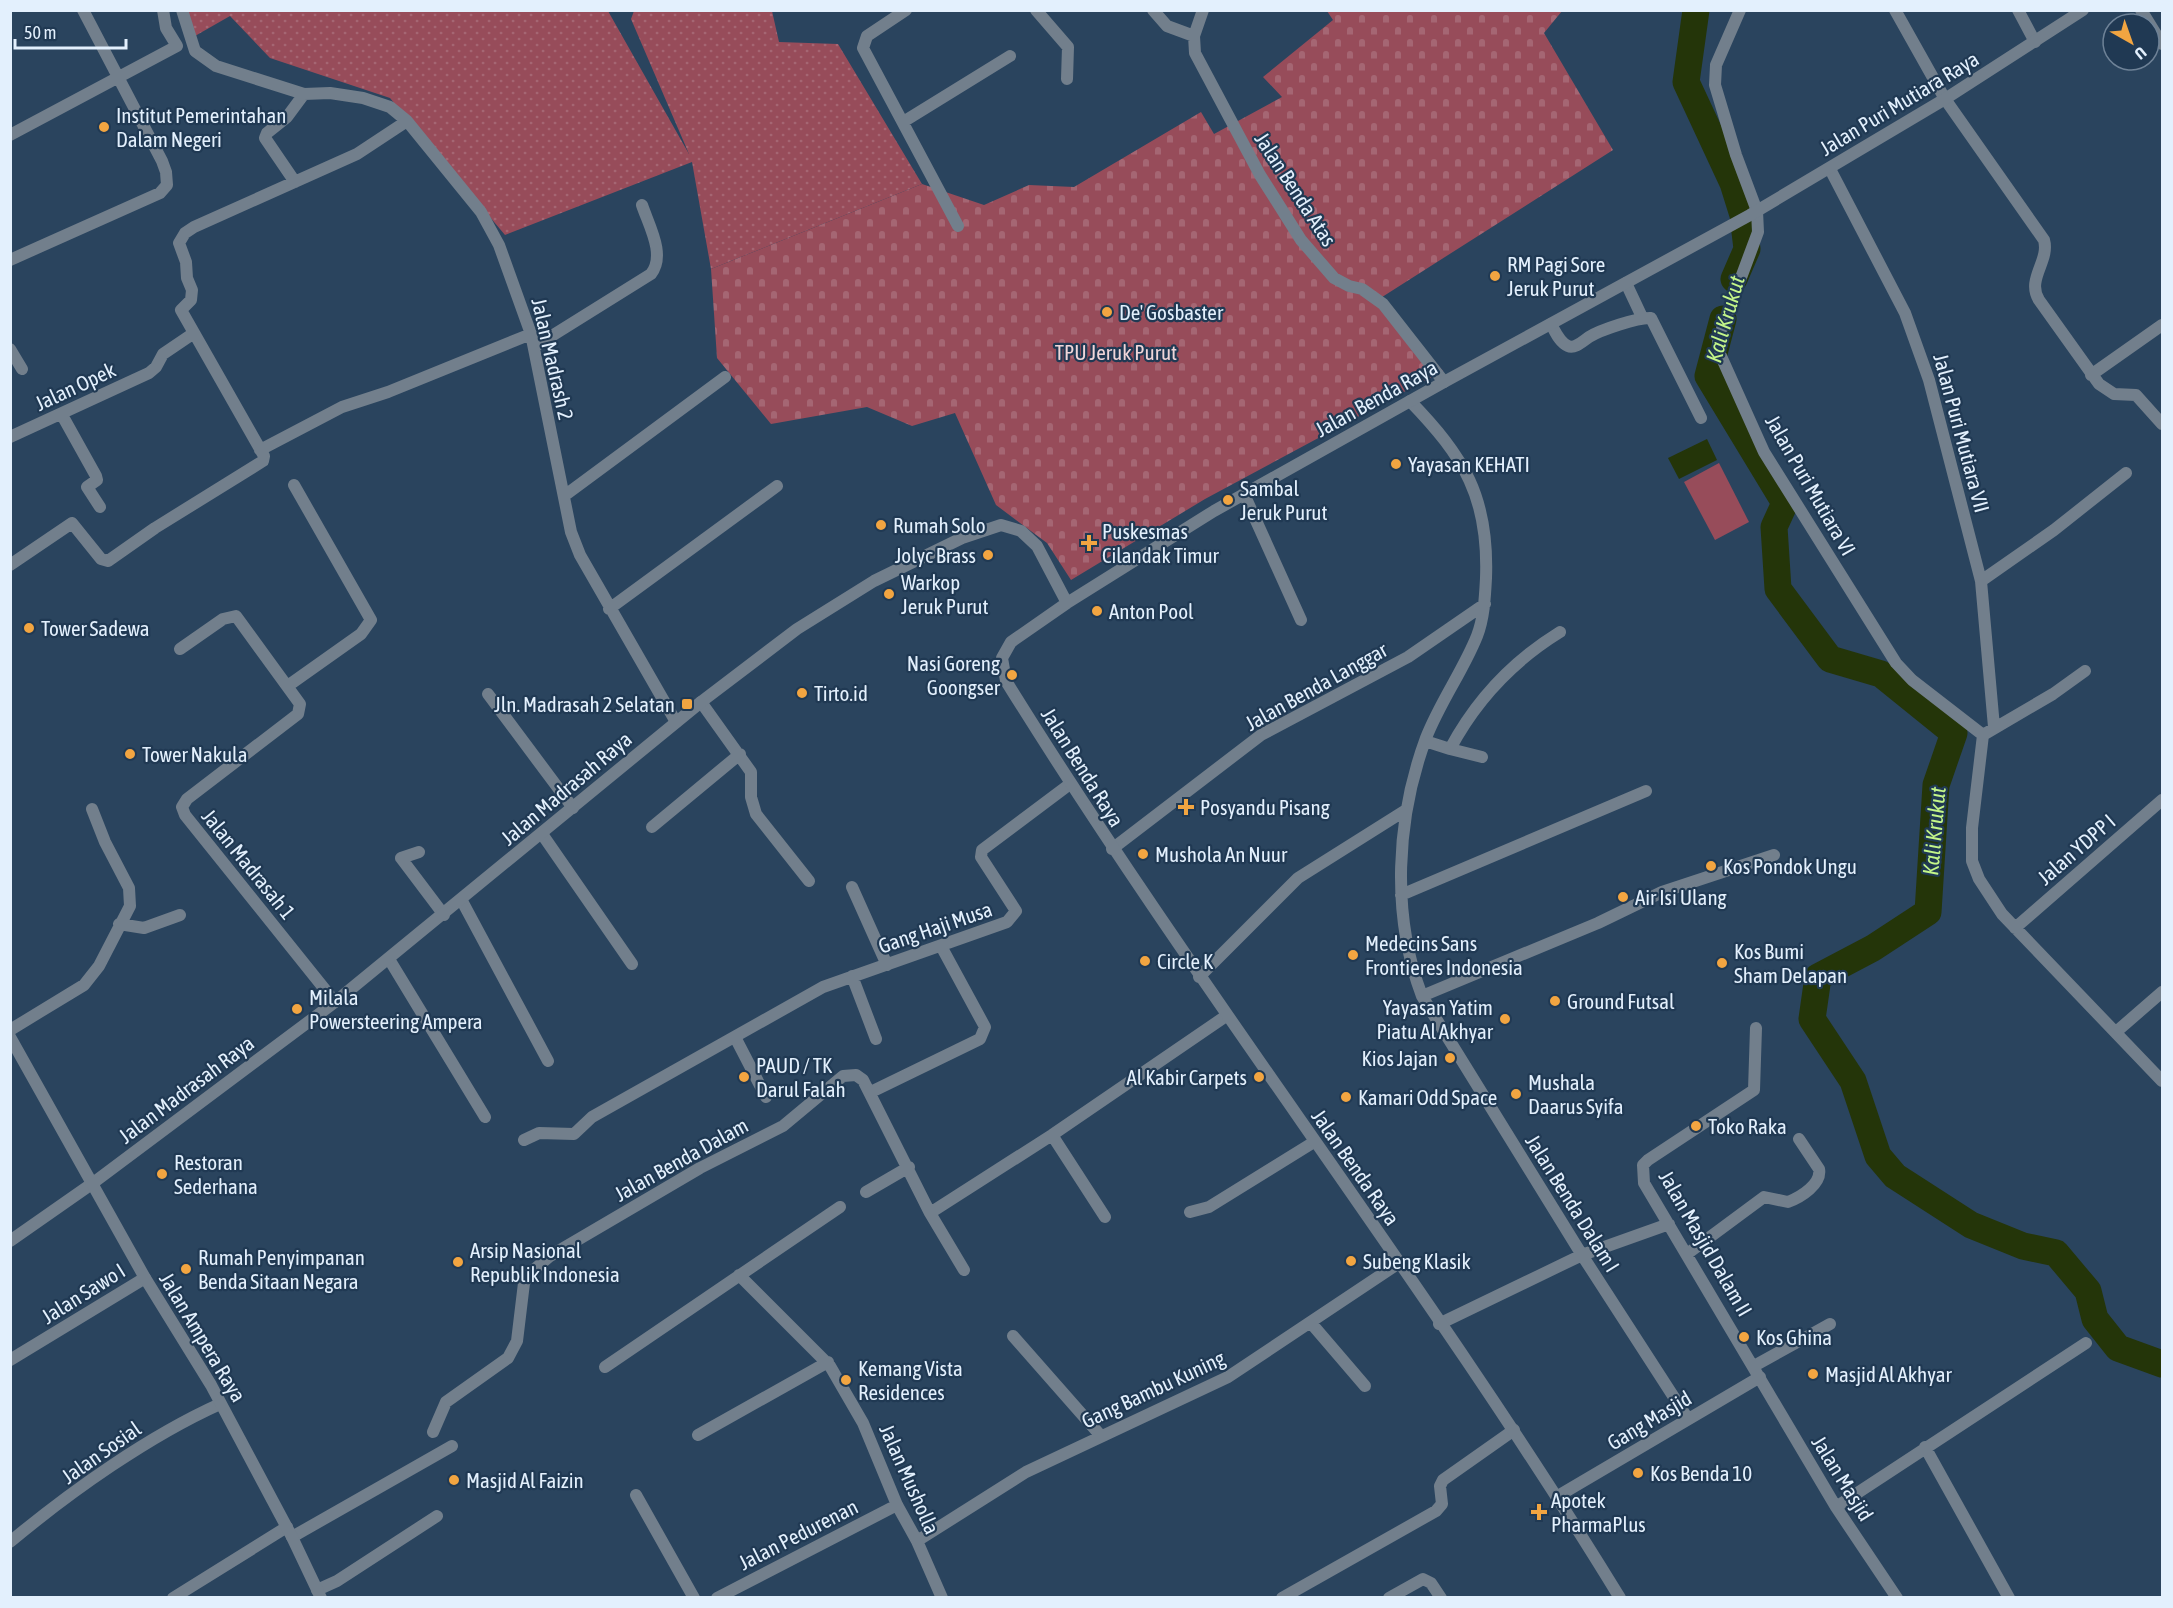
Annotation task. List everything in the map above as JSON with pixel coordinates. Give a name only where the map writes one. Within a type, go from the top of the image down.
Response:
[{"type":"street","points":[[10,260],[164,190],[166,172],[83,10]]},
{"type":"street","points":[[10,135],[120,79],[177,46],[166,28],[163,10]]},
{"type":"street","name":"Jalan Madrash 2","points":[[182,10],[199,56],[216,66],[304,94],[330,93],[380,102],[407,121],[492,229],[532,340],[536,370],[571,532],[580,555],[609,609],[676,722]]},
{"type":"street","points":[[906,10],[867,36],[863,48],[958,226]]},
{"type":"street","points":[[1036,10],[1068,47],[1067,79]]},
{"type":"street","points":[[1153,10],[1167,26],[1194,36],[1203,10]]},
{"type":"street","points":[[1740,10],[1716,65],[1714,76],[1753,213]]},
{"type":"street","points":[[1895,10],[1945,99],[2044,240],[2046,248],[2033,286],[2035,294],[2091,375],[2107,391],[2136,395],[2163,424]]},
{"type":"street","points":[[2018,10],[2035,42]]},
{"type":"street","points":[[2141,10],[2163,44]]},
{"type":"street","name":"Jalan Puri Mutiara Raya","points":[[1732,225],[1945,99],[2080,11]]},
{"type":"street","name":"Jalan Benda Atas","points":[[1194,36],[1193,48],[1203,69],[1260,175],[1301,240],[1334,278],[1349,286],[1362,289],[1383,304],[1444,382]]},
{"type":"street","points":[[903,122],[1010,56]]},
{"type":"street","points":[[295,182],[266,138],[267,133],[291,112],[304,94]]},
{"type":"street","points":[[10,566],[72,523],[101,559],[108,561],[162,524],[262,463],[264,458],[261,450],[181,310],[191,300],[192,290],[186,276],[186,262],[178,246],[194,227],[363,151],[407,121]]},
{"type":"street","name":"Jalan Puri Mutiara VII","points":[[1830,169],[1897,296],[1929,380],[1981,581],[1994,727]]},
{"type":"street","points":[[261,450],[342,407],[532,340],[651,274],[658,266],[658,254],[642,205]]},
{"type":"street","name":"Jalan Puri Mutiara VI","points":[[1753,213],[1756,243],[1720,334],[1718,342],[1720,354],[1764,452],[1896,663],[1912,680],[1983,735]]},
{"type":"street","name":"Jalan Benda Raya","points":[[1620,1598],[1558,1496],[1514,1430],[1112,849],[1006,681],[1002,664],[1003,653],[1011,642],[1067,603],[1244,494],[1732,225]]},
{"type":"street","points":[[1626,283],[1642,317]]},
{"type":"street","points":[[1551,324],[1560,339],[1568,346],[1574,346],[1597,332],[1625,325],[1642,317],[1651,318],[1701,418]]},
{"type":"street","points":[[2091,375],[2163,325]]},
{"type":"street","name":"Jalan Opek","points":[[10,437],[62,415],[155,369],[163,354],[194,333]]},
{"type":"street","points":[[10,349],[22,369]]},
{"type":"street","points":[[564,496],[725,377]]},
{"type":"street","name":"Jalan Benda Dalam I","points":[[1410,401],[1450,446],[1463,465],[1474,491],[1485,532],[1485,604],[1477,635],[1433,720],[1406,810],[1401,895],[1410,956],[1422,996],[1582,1255],[1688,1419]]},
{"type":"street","points":[[62,415],[96,476],[97,480],[87,487],[100,507]]},
{"type":"street","points":[[1981,581],[2054,530],[2126,473]]},
{"type":"street","points":[[180,649],[223,619],[236,616],[289,685],[361,634],[371,620],[294,485]]},
{"type":"street","points":[[609,609],[777,486]]},
{"type":"street","points":[[1244,494],[1301,620]]},
{"type":"street","name":"Jalan Madrasah Raya","points":[[10,1241],[93,1183],[334,1002],[462,901],[701,702],[797,629],[844,598],[874,580],[989,527],[1010,526],[1029,537],[1037,546],[1067,603]]},
{"type":"street","name":"Jalan Benda Langgar","points":[[1112,849],[1262,735],[1408,657],[1485,604]]},
{"type":"street","points":[[1450,749],[1471,714],[1496,684],[1531,650],[1560,632]]},
{"type":"street","points":[[2085,671],[2053,694],[1983,735],[1974,794],[1972,861],[1990,895],[2016,928],[2163,1082]]},
{"type":"street","name":"Jalan Madrasah 1","points":[[289,685],[300,704],[298,714],[187,799],[182,807],[185,815],[334,1002]]},
{"type":"street","points":[[488,694],[573,808]]},
{"type":"street","points":[[701,702],[751,772],[752,802],[756,814],[809,881]]},
{"type":"street","points":[[1425,741],[1482,757]]},
{"type":"street","points":[[652,827],[740,754]]},
{"type":"street","name":"Gang Haji Musa","points":[[524,1140],[539,1132],[574,1134],[592,1117],[811,994],[856,975],[1007,922],[1015,915],[1015,908],[981,857],[982,850],[1070,784]]},
{"type":"street","points":[[1401,895],[1646,791]]},
{"type":"street","name":"Jalan YDPP I","points":[[2016,928],[2163,800]]},
{"type":"street","points":[[10,1030],[84,985],[99,966],[130,906],[132,894],[105,842],[92,809]]},
{"type":"street","points":[[1199,977],[1298,878],[1406,810]]},
{"type":"street","points":[[542,834],[632,964]]},
{"type":"street","points":[[419,852],[396,859],[444,915]]},
{"type":"street","points":[[1422,996],[1598,923],[1662,892],[1774,855]]},
{"type":"street","points":[[852,888],[887,965]]},
{"type":"street","points":[[462,901],[548,1061]]},
{"type":"street","points":[[119,924],[144,928],[180,915]]},
{"type":"street","points":[[870,1092],[980,1039],[984,1033],[985,1027],[941,946]]},
{"type":"street","points":[[389,959],[485,1117]]},
{"type":"street","points":[[856,975],[876,1039]]},
{"type":"street","points":[[2116,1032],[2163,992]]},
{"type":"street","points":[[10,1037],[40,1012]]},
{"type":"street","points":[[930,1214],[1052,1135],[1226,1016]]},
{"type":"street","name":"Jalan Masjid Dalam II","points":[[1756,1028],[1755,1086],[1748,1094],[1648,1160],[1643,1166],[1644,1183],[1757,1372]]},
{"type":"street","name":"Jalan Ampera Raya","points":[[10,1037],[145,1278],[220,1404],[289,1532],[319,1595]]},
{"type":"street","points":[[735,1037],[766,1096]]},
{"type":"street","name":"Jalan Benda Dalam","points":[[433,1432],[446,1402],[508,1358],[517,1341],[524,1282],[550,1256],[700,1168],[783,1126],[843,1076],[860,1076],[870,1092],[909,1167],[930,1214],[964,1270]]},
{"type":"street","points":[[1052,1135],[1105,1217]]},
{"type":"street","points":[[1687,1254],[1764,1197],[1788,1202],[1815,1184],[1820,1174],[1819,1169],[1799,1139]]},
{"type":"street","points":[[1190,1212],[1209,1207],[1314,1142]]},
{"type":"street","points":[[866,1192],[909,1167]]},
{"type":"street","points":[[605,1367],[840,1207]]},
{"type":"street","points":[[1439,1324],[1582,1255],[1670,1224]]},
{"type":"street","name":"Gang Bambu Kuning","points":[[917,1541],[1010,1481],[1101,1436],[1199,1393],[1261,1357],[1399,1263]]},
{"type":"street","name":"Jalan Musholla","points":[[739,1275],[828,1362],[863,1423],[897,1504],[917,1541],[942,1598]]},
{"type":"street","name":"Jalan Sawo I","points":[[10,1360],[145,1278]]},
{"type":"street","points":[[1311,1323],[1365,1386]]},
{"type":"street","name":"Gang Masjid","points":[[1558,1496],[1688,1419],[1830,1324]]},
{"type":"street","points":[[1013,1336],[1101,1436]]},
{"type":"street","points":[[1836,1507],[2086,1343]]},
{"type":"street","points":[[698,1435],[828,1362]]},
{"type":"street","name":"Jalan Masjid","points":[[1757,1372],[1836,1507],[1897,1598]]},
{"type":"street","name":"Jalan Sosial","points":[[10,1542],[31,1524],[161,1434],[220,1404]]},
{"type":"street","points":[[1282,1598],[1436,1510],[1442,1504],[1440,1486],[1443,1480],[1514,1430]]},
{"type":"street","points":[[174,1598],[289,1532],[452,1446]]},
{"type":"street","points":[[1925,1447],[2009,1598]]},
{"type":"street","points":[[636,1495],[694,1598]]},
{"type":"street","name":"Jalan Pedurenan","points":[[721,1597],[897,1504]]},
{"type":"street","points":[[319,1595],[437,1516]]},
{"type":"street","points":[[1389,1598],[1423,1579],[1431,1583],[1441,1598]]},
{"type":"green space","points":[[186,11],[608,11],[689,154],[631,19],[634,11],[772,11],[779,42],[838,44],[922,184],[711,269],[692,162],[505,235],[390,98],[270,58],[230,16],[188,40]]},
{"type":"green space","name":"TPU Jeruk Purut","points":[[1327,11],[1562,11],[1544,33],[1613,150],[1379,299],[1443,371],[1205,499],[1071,580],[1047,543],[996,505],[955,413],[912,426],[867,407],[771,424],[717,358],[711,269],[922,184],[984,205],[1029,185],[1074,187],[1201,112],[1214,134],[1282,97],[1263,77],[1333,20]]},
{"type":"green space","points":[[1719,463],[1749,522],[1715,540],[1684,482]]},
{"type":"shaded area","points":[[1707,439],[1717,460],[1679,479],[1668,458]]},
{"type":"waterway","name":"Kali Krukut","points":[[1696,10],[1686,82],[1733,183],[1743,215],[1747,249],[1734,279]]},
{"type":"waterway","name":"Kali Krukut","points":[[1723,319],[1708,376],[1785,503],[1774,527],[1778,589],[1830,659],[1881,674],[1954,733],[1936,785],[1928,912],[1873,948],[1818,977],[1812,1019],[1853,1081],[1878,1156],[1895,1176],[1971,1225],[2023,1246],[2056,1253],[2088,1291],[2095,1319],[2118,1348],[2162,1364]]},
{"type":"place","name":"Institut Pemerintahan Dalam Negeri","points":[[104,127]]},
{"type":"place","name":"RM Pagi Sore Jeruk Purut","points":[[1495,276]]},
{"type":"place","name":"De' Gosbaster","points":[[1107,312]]},
{"type":"place","name":"Yayasan KEHATI","points":[[1396,464]]},
{"type":"place","name":"Sambal Jeruk Purut","points":[[1228,500]]},
{"type":"place","name":"Rumah Solo","points":[[881,525]]},
{"type":"place","name":"Puskesmas Cilandak Timur","points":[[1089,543]]},
{"type":"place","name":"Jolyc Brass","points":[[988,555]]},
{"type":"place","name":"Warkop Jeruk Purut","points":[[889,594]]},
{"type":"place","name":"Anton Pool","points":[[1097,611]]},
{"type":"place","name":"Tower Sadewa","points":[[29,628]]},
{"type":"place","name":"Nasi Goreng Goongser","points":[[1012,675]]},
{"type":"place","name":"Tirto.id","points":[[802,693]]},
{"type":"place","name":"Jln. Madrasah 2 Selatan","points":[[687,704]]},
{"type":"place","name":"Tower Nakula","points":[[130,754]]},
{"type":"place","name":"Posyandu Pisang","points":[[1186,807]]},
{"type":"place","name":"Mushola An Nuur","points":[[1143,854]]},
{"type":"place","name":"Kos Pondok Ungu","points":[[1711,866]]},
{"type":"place","name":"Air Isi Ulang","points":[[1623,897]]},
{"type":"place","name":"Medecins Sans Frontieres Indonesia","points":[[1353,955]]},
{"type":"place","name":"Circle K","points":[[1145,961]]},
{"type":"place","name":"Kos Bumi Sham Delapan","points":[[1722,963]]},
{"type":"place","name":"Ground Futsal","points":[[1555,1001]]},
{"type":"place","name":"Milala Powersteering Ampera","points":[[297,1009]]},
{"type":"place","name":"Yayasan Yatim Piatu Al Akhyar","points":[[1505,1019]]},
{"type":"place","name":"Kios Jajan","points":[[1450,1058]]},
{"type":"place","name":"PAUD / TK Darul Falah","points":[[744,1077]]},
{"type":"place","name":"Al Kabir Carpets","points":[[1259,1077]]},
{"type":"place","name":"Mushala Daarus Syifa","points":[[1516,1094]]},
{"type":"place","name":"Kamari Odd Space","points":[[1346,1097]]},
{"type":"place","name":"Toko Raka","points":[[1696,1126]]},
{"type":"place","name":"Restoran Sederhana","points":[[162,1174]]},
{"type":"place","name":"Subeng Klasik","points":[[1351,1261]]},
{"type":"place","name":"Arsip Nasional Republik Indonesia","points":[[458,1262]]},
{"type":"place","name":"Rumah Penyimpanan Benda Sitaan Negara","points":[[186,1269]]},
{"type":"place","name":"Kos Ghina","points":[[1744,1337]]},
{"type":"place","name":"Masjid Al Akhyar","points":[[1813,1374]]},
{"type":"place","name":"Kemang Vista Residences","points":[[846,1380]]},
{"type":"place","name":"Kos Benda 10","points":[[1638,1473]]},
{"type":"place","name":"Masjid Al Faizin","points":[[454,1480]]},
{"type":"place","name":"Apotek PharmaPlus","points":[[1539,1512]]}]
